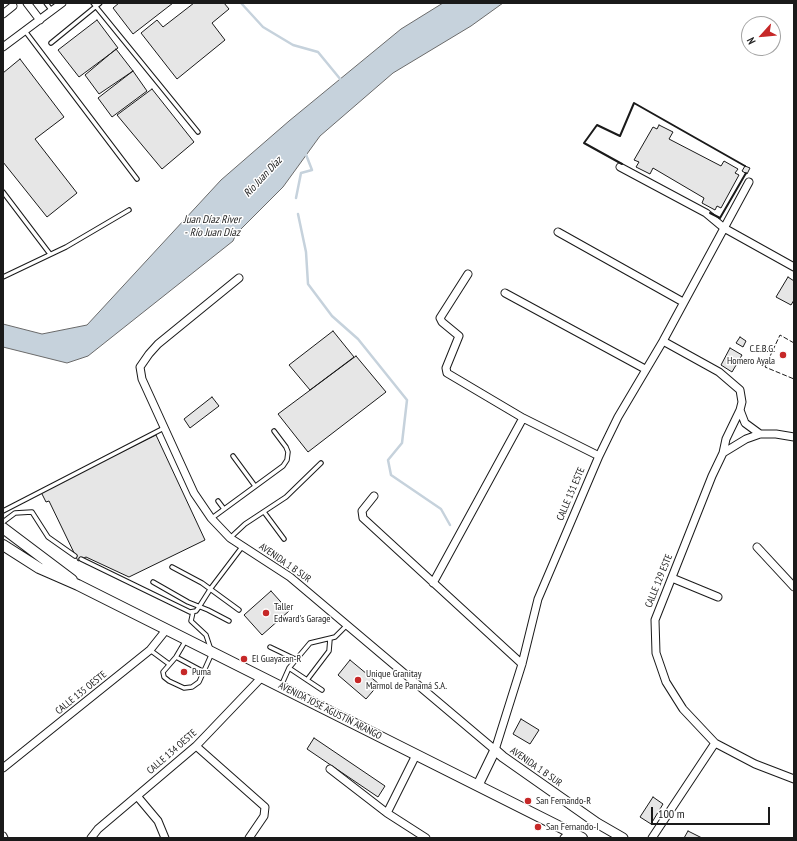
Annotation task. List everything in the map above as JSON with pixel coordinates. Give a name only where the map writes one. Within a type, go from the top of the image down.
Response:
[{"type":"main road","name":"AVENIDA JOSÉ AGUSTÍN ARANGO","points":[[3,528],[78,585]]},
{"type":"main road","name":"AVENIDA JOSÉ AGUSTÍN ARANGO","points":[[3,545],[39,568],[78,585],[478,785],[567,835],[582,838]]},
{"type":"street","points":[[27,3],[40,20]]},
{"type":"street","points":[[3,14],[13,6]]},
{"type":"street","points":[[3,47],[40,20],[56,6]]},
{"type":"street","points":[[620,167],[706,213],[724,228],[793,264]]},
{"type":"street","name":"CALLE 131 ESTE","points":[[478,785],[495,750],[522,664],[538,599],[598,456],[645,369],[663,341],[749,182]]},
{"type":"street","points":[[558,232],[683,302]]},
{"type":"street","points":[[468,274],[440,318],[442,322],[459,336],[446,372],[523,418],[598,456]]},
{"type":"street","name":"AVENIDA 1 B SUR","points":[[239,278],[158,344],[140,367],[142,379],[194,493],[211,518],[230,538],[242,547],[290,577],[503,758],[597,823],[623,838]]},
{"type":"street","points":[[505,293],[645,369]]},
{"type":"street","points":[[663,341],[719,372],[734,383],[740,390],[742,402],[740,410],[745,423],[760,434]]},
{"type":"street","name":"CALLE 129 ESTE","points":[[740,410],[726,438],[723,453],[712,476],[655,620],[656,653],[666,682],[683,709],[715,743],[755,764],[794,779]]},
{"type":"street","points":[[433,583],[523,418]]},
{"type":"street","points":[[723,453],[746,439],[760,434],[776,434],[794,438]]},
{"type":"street","points":[[374,496],[362,512],[362,517],[522,664]]},
{"type":"street","points":[[757,547],[794,587]]},
{"type":"street","points":[[672,578],[718,597]]},
{"type":"street","name":"CALLE 135 OESTE","points":[[3,768],[150,650],[166,630]]},
{"type":"street","name":"CALLE 134 OESTE","points":[[91,838],[98,829],[196,746],[262,677]]},
{"type":"street","points":[[652,838],[715,743]]},
{"type":"street","points":[[196,746],[265,807],[264,816],[249,838]]},
{"type":"street","points":[[387,813],[416,755]]},
{"type":"street","points":[[330,769],[387,813],[426,838]]},
{"type":"street","points":[[137,796],[158,821],[165,838]]},
{"type":"lane","points":[[46,3],[56,6]]},
{"type":"lane","points":[[51,43],[94,5],[100,3]]},
{"type":"lane","points":[[94,5],[198,132]]},
{"type":"lane","points":[[25,31],[137,179]]},
{"type":"lane","points":[[3,192],[50,254]]},
{"type":"lane","points":[[3,277],[50,254],[129,210]]},
{"type":"lane","points":[[3,511],[164,428]]},
{"type":"lane","points":[[211,518],[283,466],[288,460],[288,452],[286,447],[274,431]]},
{"type":"lane","points":[[233,456],[255,486]]},
{"type":"lane","points":[[230,538],[245,524],[286,497],[321,463]]},
{"type":"lane","points":[[218,500],[224,509]]},
{"type":"lane","points":[[3,522],[16,513],[32,512],[48,537],[76,556]]},
{"type":"lane","points":[[264,512],[284,539]]},
{"type":"lane","points":[[186,640],[176,657],[163,671],[164,677],[184,688],[196,685],[204,672],[212,653],[206,634],[191,621],[193,612],[199,607],[211,588],[242,547]]},
{"type":"lane","points":[[81,559],[185,611],[193,612]]},
{"type":"lane","points":[[172,567],[211,588],[239,610]]},
{"type":"lane","points":[[153,582],[188,602],[229,621]]},
{"type":"lane","points":[[281,687],[289,668],[295,659],[311,642],[330,639],[340,633],[347,625]]},
{"type":"lane","points":[[307,680],[329,651],[330,639]]},
{"type":"lane","points":[[270,647],[295,659]]},
{"type":"lane","points":[[150,650],[169,664]]},
{"type":"lane","points":[[176,657],[204,672]]},
{"type":"lane","points":[[289,668],[322,690]]},
{"type":"water","name":"Juan Díaz River - Río Juan Díaz","points":[[443,3],[503,3],[471,26],[393,73],[320,136],[283,187],[236,234],[233,241],[88,356],[67,363],[3,347],[3,324],[42,334],[87,325],[221,180],[289,121],[401,29]]},
{"type":"building","points":[[119,3],[173,3],[133,34],[113,8]]},
{"type":"building","points":[[194,3],[224,3],[229,9],[212,23],[225,40],[177,79],[141,33],[157,20],[163,27]]},
{"type":"building","points":[[97,20],[118,48],[79,77],[58,50]]},
{"type":"building","points":[[116,49],[133,71],[99,94],[85,75]]},
{"type":"building","points":[[20,59],[64,117],[35,139],[77,193],[47,217],[3,162],[3,73]]},
{"type":"building","points":[[133,71],[147,91],[112,117],[98,98]]},
{"type":"building","points":[[152,89],[194,142],[162,169],[117,115]]},
{"type":"building","points":[[659,125],[673,132],[669,139],[721,166],[724,161],[738,169],[735,173],[739,175],[721,208],[717,206],[715,210],[702,203],[704,198],[653,168],[650,174],[636,167],[639,162],[634,160],[653,127],[657,129]]},
{"type":"building","points":[[745,166],[750,168],[747,174],[742,171]]},
{"type":"building","points":[[788,277],[794,281],[794,300],[791,305],[776,297]]},
{"type":"building","points":[[333,331],[354,357],[310,390],[289,365]]},
{"type":"building","points":[[740,337],[746,341],[743,347],[736,343]]},
{"type":"building","points":[[730,348],[742,355],[732,372],[721,365]]},
{"type":"building","points":[[356,356],[386,392],[308,452],[278,414]]},
{"type":"building","points":[[212,397],[219,406],[190,428],[184,419]]},
{"type":"building","points":[[156,435],[205,540],[129,577],[86,557],[78,561],[49,501],[46,502],[41,492]]},
{"type":"building","name":"Taller Edward's Garage","points":[[271,591],[289,611],[262,635],[244,615]]},
{"type":"building","name":"Unique Granitay Marmol de Panamá S.A.","points":[[350,660],[379,684],[366,699],[338,675]]},
{"type":"building","points":[[521,719],[539,730],[530,744],[513,734]]},
{"type":"building","points":[[314,738],[385,786],[378,797],[307,749]]},
{"type":"building","points":[[653,797],[663,804],[651,824],[640,817]]},
{"type":"building","points":[[688,831],[702,838],[684,838]]},
{"type":"waterway","points":[[241,3],[263,27],[293,45],[318,52],[341,80]]},
{"type":"waterway","points":[[296,198],[301,173],[312,170],[305,152]]},
{"type":"waterway","points":[[298,214],[306,252],[308,284],[332,316],[358,339],[407,400],[402,443],[388,460],[391,475],[441,509],[450,525]]},
{"type":"fence","points":[[794,343],[780,335],[765,367],[794,379]]},
{"type":"wall","points":[[622,164],[584,143],[597,125],[620,136],[634,103],[745,166]]},
{"type":"wall","points":[[710,213],[720,218],[746,173]]},
{"type":"place","name":"C.E.B.G. Homero Ayala","points":[[783,355]]},
{"type":"place","name":"Taller Edward's Garage","points":[[266,613]]},
{"type":"place","name":"El Guayacan-R","points":[[244,659]]},
{"type":"place","name":"Puma","points":[[184,672]]},
{"type":"place","name":"Unique Granitay Marmol de Panamá S.A.","points":[[358,680]]},
{"type":"place","name":"San Fernando-R","points":[[528,801]]},
{"type":"place","name":"San Fernando-I","points":[[538,827]]},
{"type":"water label","name":"Río Juan Díaz","points":[[263,177]]}]
